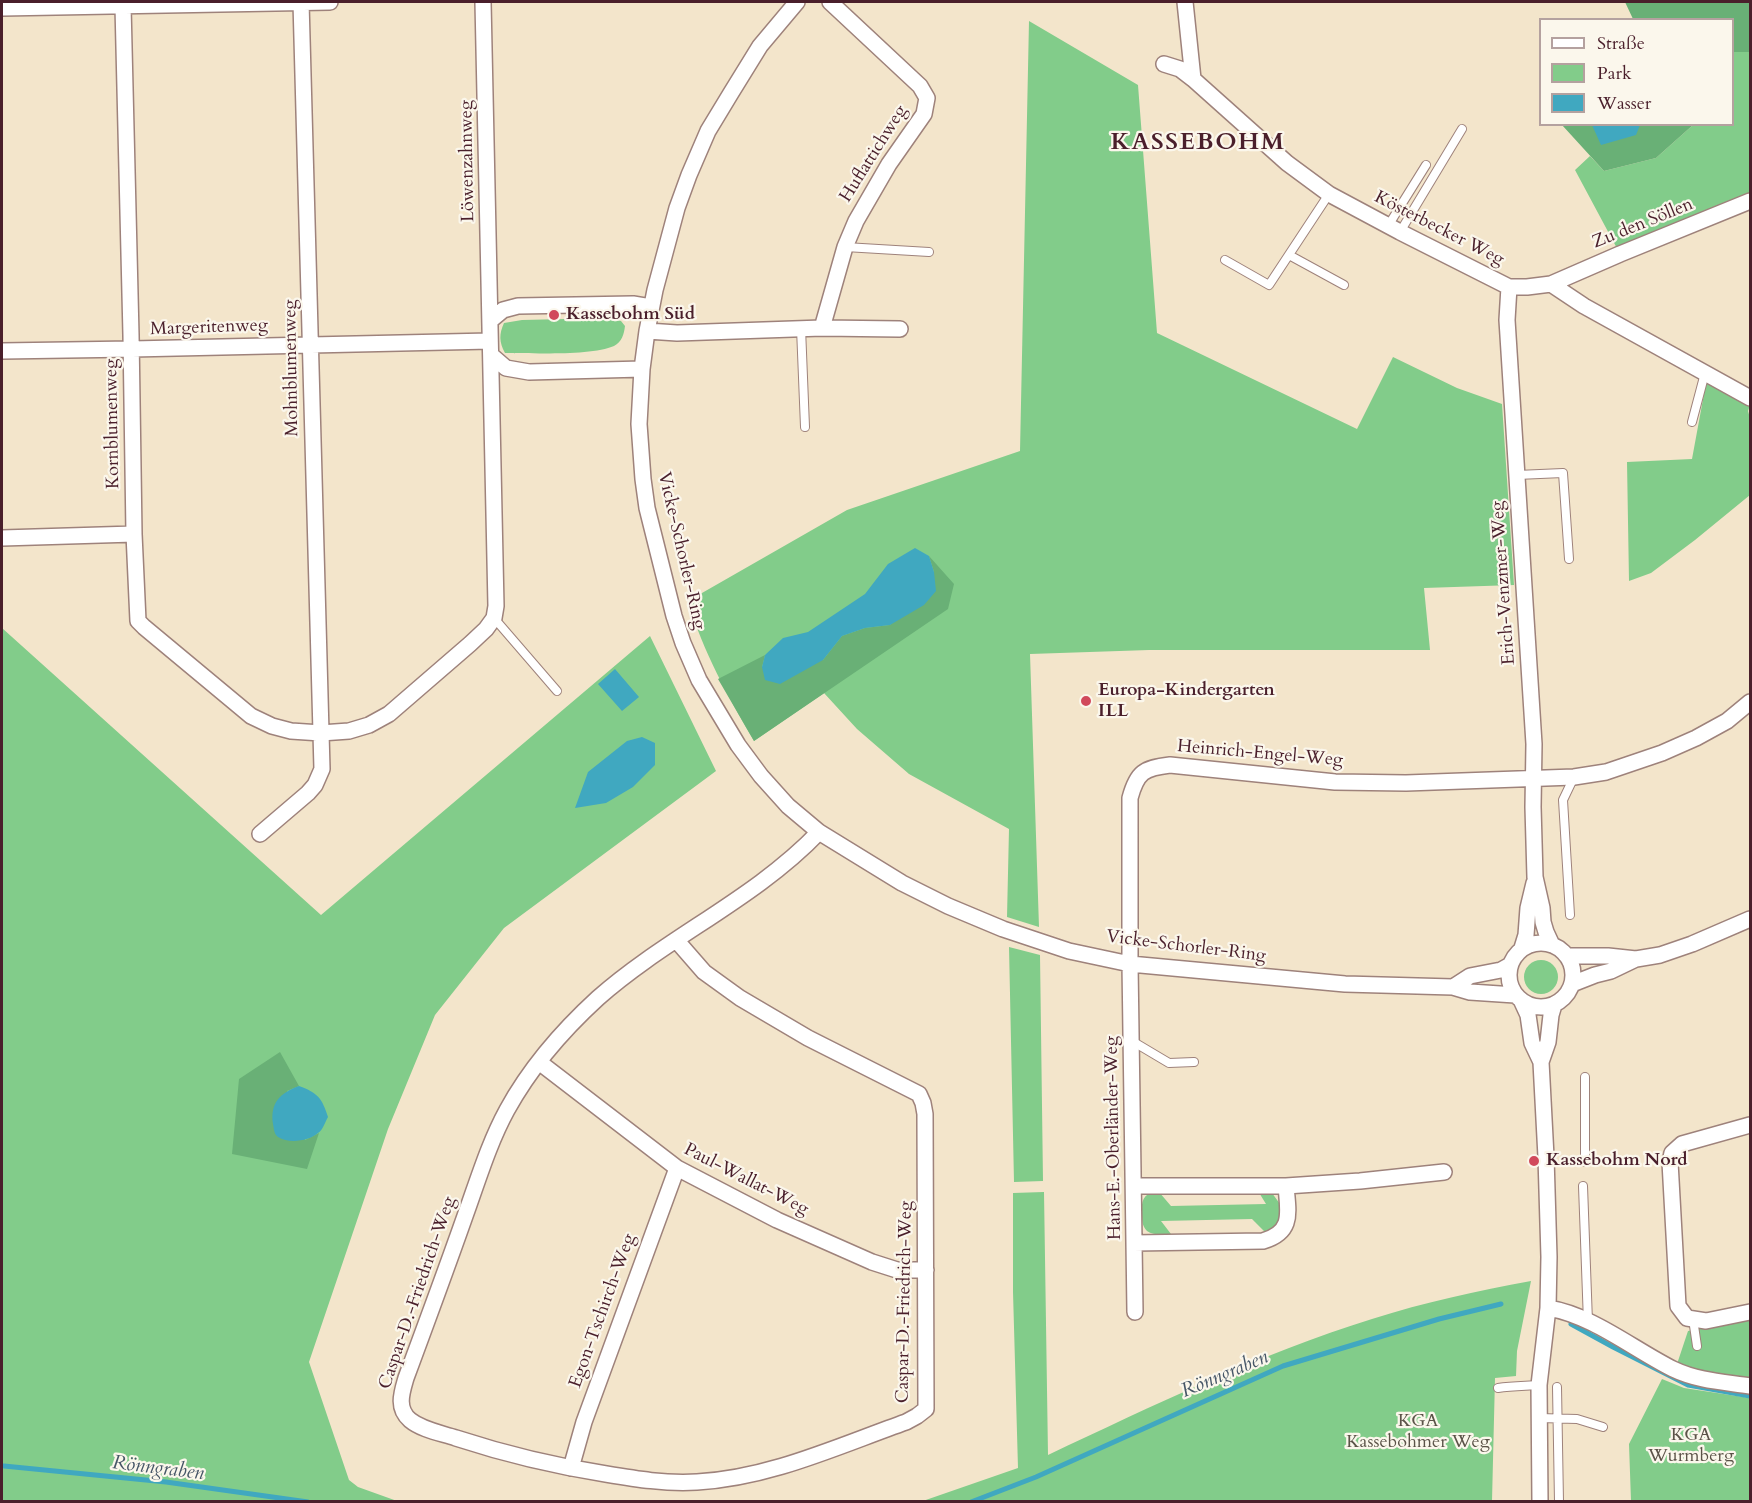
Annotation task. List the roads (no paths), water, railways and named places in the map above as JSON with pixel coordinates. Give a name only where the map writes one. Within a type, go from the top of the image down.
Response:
[{"type":"street","name":"Mohnblumenweg","points":[[302,2],[321,733]]},
{"type":"street","points":[[2,8],[330,2]]},
{"type":"street","name":"Löwenzahnweg","points":[[483,2],[491,320]]},
{"type":"street","name":"Vicke-Schorler-Ring","points":[[797,2],[760,46],[708,131],[689,175],[677,208],[651,307],[642,369],[639,424],[647,508],[683,643],[699,680],[738,745],[761,776],[788,806],[819,832],[902,883],[948,906],[1003,929],[1069,951],[1130,964],[1345,984],[1453,987],[1470,992],[1518,998],[1538,1008],[1554,1005]]},
{"type":"street","name":"Huflattichweg","points":[[822,328],[845,247],[855,221],[924,114],[927,98],[920,86],[830,2]]},
{"type":"street","points":[[1185,2],[1193,79]]},
{"type":"street","name":"Kornblumenweg","points":[[123,6],[138,621],[251,716],[272,726],[291,731],[321,733],[349,731],[389,714],[470,644],[494,618]]},
{"type":"street","name":"Kösterbecker Weg","points":[[1164,64],[1180,69],[1193,79],[1287,163],[1329,194],[1509,287],[1551,284]]},
{"type":"street","name":"Zu den Söllen","points":[[1551,284],[1750,201]]},
{"type":"street","points":[[1551,284],[1584,306],[1750,398]]},
{"type":"street","name":"Erich-Venzmer-Weg","points":[[1509,287],[1507,320],[1534,744],[1533,807],[1536,877],[1543,922],[1552,945]]},
{"type":"street","points":[[494,618],[496,606],[491,320],[502,310],[518,306],[633,304],[651,307]]},
{"type":"street","points":[[647,331],[677,333],[801,328],[900,329]]},
{"type":"street","name":"Margeritenweg","points":[[2,351],[132,350],[311,344],[491,348]]},
{"type":"street","points":[[491,348],[506,368],[528,372],[642,369]]},
{"type":"street","points":[[2,538],[135,534]]},
{"type":"street","points":[[1535,780],[1606,772],[1662,753],[1727,721],[1750,702]]},
{"type":"street","points":[[260,834],[315,786],[322,769],[321,733]]},
{"type":"street","name":"Heinrich-Engel-Weg","points":[[1130,964],[1130,798],[1134,783],[1143,771],[1156,766],[1170,765],[1335,782],[1535,780]]},
{"type":"street","name":"Caspar-D.-Friedrich-Weg","points":[[677,941],[704,972],[740,998],[808,1038],[919,1094],[925,1114],[926,1409],[917,1416],[784,1466],[740,1476],[697,1482],[647,1481],[571,1468],[498,1451],[421,1426],[409,1419],[401,1408],[406,1378],[488,1154],[507,1111],[539,1062],[572,1023],[600,997],[629,974],[785,865],[819,832]]},
{"type":"street","name":"Erich-Venzmer-Weg","points":[[1522,948],[1526,935],[1528,908],[1536,877]]},
{"type":"street","points":[[1567,956],[1636,959],[1660,955],[1750,919]]},
{"type":"street","points":[[1540,1502],[1539,1384],[1548,1308],[1548,1236],[1541,1062],[1548,1042],[1554,1005],[1567,994],[1572,984],[1573,974],[1572,965],[1567,956],[1558,948],[1542,943],[1522,948],[1510,965],[1508,975],[1510,986],[1528,1014],[1532,1043],[1541,1062]]},
{"type":"street","points":[[1572,984],[1611,971],[1636,959]]},
{"type":"street","name":"Hans-E.-Oberländer-Weg","points":[[1130,964],[1135,1312]]},
{"type":"street","name":"Vicke-Schorler-Ring","points":[[1453,987],[1470,976],[1501,970],[1510,965]]},
{"type":"street","name":"Paul-Wallat-Weg","points":[[539,1062],[676,1168],[777,1220],[872,1262],[897,1270],[926,1270]]},
{"type":"street","points":[[1750,1125],[1682,1144],[1672,1153],[1670,1162],[1678,1306],[1687,1318],[1706,1321],[1750,1312]]},
{"type":"street","name":"Egon-Tschirch-Weg","points":[[571,1468],[584,1422],[676,1168]]},
{"type":"street","points":[[1134,1186],[1286,1186],[1444,1172]]},
{"type":"street","points":[[1134,1243],[1274,1238],[1287,1222],[1286,1186]]},
{"type":"street","points":[[1548,1308],[1563,1311],[1588,1322],[1674,1370],[1700,1379],[1750,1386]]},
{"type":"lane","points":[[1394,229],[1462,129]]},
{"type":"lane","points":[[1394,229],[1426,165]]},
{"type":"lane","points":[[1225,260],[1269,285],[1329,194]]},
{"type":"lane","points":[[845,247],[929,252]]},
{"type":"lane","points":[[1289,255],[1344,285]]},
{"type":"lane","points":[[801,328],[805,427]]},
{"type":"lane","points":[[1692,422],[1705,373]]},
{"type":"lane","points":[[1517,475],[1563,473],[1569,560]]},
{"type":"lane","points":[[494,618],[557,691]]},
{"type":"lane","points":[[1570,915],[1563,800],[1574,777]]},
{"type":"lane","points":[[1132,1041],[1169,1063],[1194,1062]]},
{"type":"lane","points":[[1585,1077],[1585,1162]]},
{"type":"lane","points":[[1583,1186],[1588,1322]]},
{"type":"lane","points":[[1693,1319],[1697,1346]]},
{"type":"lane","points":[[1498,1388],[1539,1384]]},
{"type":"lane","points":[[1557,1387],[1559,1502]]},
{"type":"lane","points":[[1539,1418],[1576,1419],[1602,1427]]},
{"type":"water","points":[[1592,126],[1640,126],[1636,135],[1601,145]]},
{"type":"water","points":[[915,548],[929,556],[934,572],[936,591],[924,605],[890,625],[865,628],[842,636],[823,660],[780,684],[765,680],[762,667],[765,655],[783,638],[808,632],[865,594],[888,564]]},
{"type":"water","points":[[615,669],[639,697],[622,711],[598,684]]},
{"type":"water","points":[[642,737],[655,743],[655,765],[633,787],[606,803],[575,808],[588,772],[627,741]]},
{"type":"water","points":[[299,1086],[318,1097],[328,1117],[321,1130],[310,1138],[299,1141],[283,1139],[274,1131],[273,1110],[278,1100],[286,1092]]},
{"type":"waterway","name":"Rönngraben","points":[[971,1502],[1036,1477],[1283,1366],[1439,1319],[1501,1304]]},
{"type":"waterway","name":"Rönngraben","points":[[1571,1324],[1688,1385],[1750,1396]]},
{"type":"waterway","name":"Rönngraben","points":[[4,1466],[166,1482],[308,1502]]},
{"type":"place","name":"Kassebohm Süd","points":[[554,315]]},
{"type":"place","name":"Europa-Kindergarten ILL","points":[[1086,701]]},
{"type":"place","name":"Kassebohm Nord","points":[[1534,1161]]},
{"type":"district","name":"KASSEBOHM","points":[[1198,143]]},
{"type":"park label","name":"KGA Kassebohmer Weg","points":[[1418,1432]]},
{"type":"park label","name":"KGA Wurmberg","points":[[1691,1446]]}]
